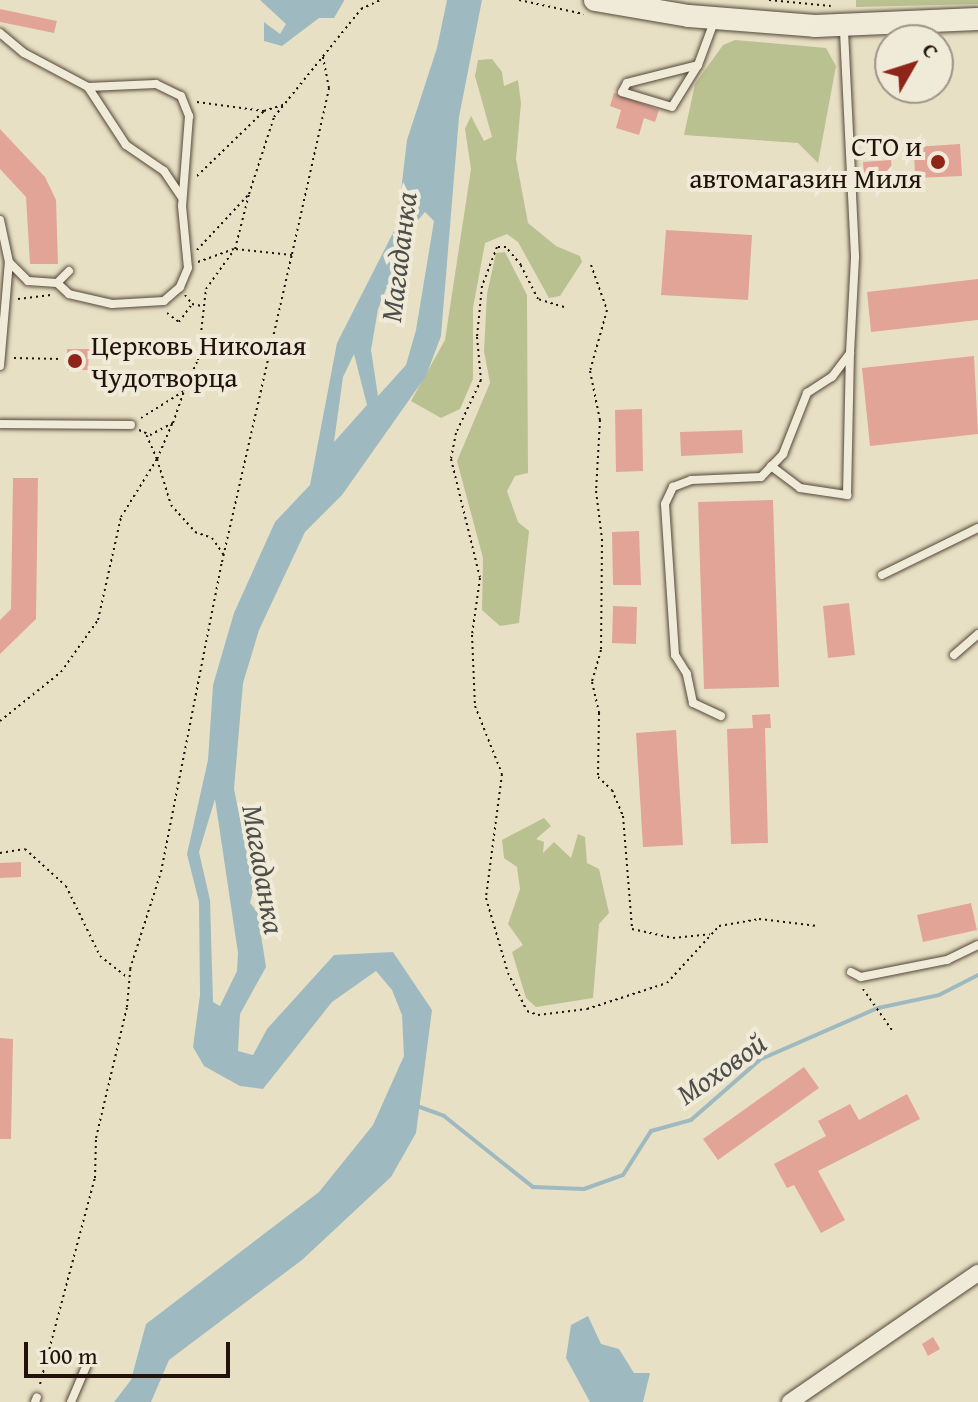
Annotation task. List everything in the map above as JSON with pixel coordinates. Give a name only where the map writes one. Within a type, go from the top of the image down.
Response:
[{"type":"street","points":[[595,0],[715,19],[844,27],[978,19]]},
{"type":"street","points":[[790,1402],[978,1273]]},
{"type":"lane","points":[[698,65],[627,83],[622,92],[672,107],[698,65],[715,19]]},
{"type":"lane","points":[[771,466],[800,488],[847,495],[855,256],[844,27]]},
{"type":"lane","points":[[0,33],[24,53],[88,87],[126,145],[164,171],[183,194]]},
{"type":"lane","points":[[9,262],[28,281],[57,283],[69,294],[112,304],[164,301],[180,287],[188,268],[183,194],[189,116],[181,96],[156,84],[88,87]]},
{"type":"lane","points":[[0,220],[9,262],[0,366]]},
{"type":"lane","points":[[57,283],[69,271]]},
{"type":"lane","points":[[721,716],[693,703],[687,674],[675,655],[665,504],[673,487],[691,480],[761,477],[783,454],[807,393],[832,377],[850,353]]},
{"type":"lane","points":[[0,424],[132,425]]},
{"type":"lane","points":[[882,575],[978,528]]},
{"type":"lane","points":[[954,655],[978,634]]},
{"type":"lane","points":[[851,972],[861,977],[947,960],[978,945]]},
{"type":"lane","points":[[71,1402],[86,1366]]},
{"type":"path","points":[[361,9],[363,0]]},
{"type":"path","points":[[0,721],[61,672],[98,620],[121,517],[157,459],[198,360],[203,306],[216,271],[235,249],[274,117],[361,9],[380,0]]},
{"type":"path","points":[[36,1400],[95,1178],[96,1138],[129,979],[161,872],[224,555],[329,88],[323,56]]},
{"type":"path","points":[[184,103],[212,101],[264,111]]},
{"type":"path","points":[[183,194],[264,111],[285,104]]},
{"type":"path","points":[[191,255],[249,194]]},
{"type":"path","points":[[564,307],[538,299],[521,265],[506,247],[497,247],[482,286],[477,337],[481,380],[456,433],[451,459],[480,578],[472,635],[475,706],[502,774],[486,898],[490,923],[519,1000],[538,1015],[587,1009],[667,983],[719,926],[759,919],[818,926]]},
{"type":"path","points":[[188,268],[235,249],[292,255]]},
{"type":"path","points":[[591,265],[607,310],[590,371],[600,420],[596,491],[602,531],[601,656],[592,682],[599,713],[598,777],[612,790],[625,824],[632,929],[673,938],[712,933]]},
{"type":"path","points":[[180,287],[192,304],[203,306]]},
{"type":"path","points":[[5,303],[69,294]]},
{"type":"path","points":[[164,301],[164,310],[179,322],[192,304]]},
{"type":"path","points":[[1,358],[61,359]]},
{"type":"path","points":[[184,391],[132,425],[145,432],[181,518],[195,532],[212,538],[224,555]]},
{"type":"path","points":[[145,432],[173,423]]},
{"type":"path","points":[[0,853],[25,849],[66,886],[100,956],[129,979]]},
{"type":"path","points":[[851,972],[894,1033]]},
{"type":"green space","points":[[856,0],[978,0],[978,4],[856,7]]},
{"type":"green space","points":[[735,40],[826,48],[836,66],[818,163],[798,143],[684,135],[695,84],[723,45]]},
{"type":"green space","points":[[492,59],[502,72],[504,86],[518,80],[521,103],[516,159],[528,223],[556,246],[580,256],[582,262],[560,296],[549,298],[518,242],[507,234],[485,243],[473,308],[473,379],[460,409],[441,418],[411,401],[445,340],[471,169],[465,129],[471,116],[484,141],[492,137],[475,76],[478,60]]},
{"type":"green space","points":[[505,252],[527,295],[528,473],[515,476],[507,491],[518,522],[529,531],[519,623],[500,626],[482,610],[483,558],[457,461],[490,383],[484,351],[487,294],[496,253]]},
{"type":"green space","points":[[544,818],[551,826],[536,839],[544,842],[543,853],[554,842],[571,858],[578,834],[585,837],[587,863],[599,869],[609,913],[599,924],[593,998],[536,1007],[526,998],[512,952],[523,945],[508,924],[520,889],[517,867],[504,858],[502,840]]},
{"type":"water","points":[[260,0],[344,1],[334,18],[319,18],[282,46],[264,41],[264,22],[280,34],[286,24]]},
{"type":"water","name":"Магаданка","points":[[447,0],[482,0],[459,117],[441,336],[426,376],[342,495],[305,532],[259,630],[243,683],[234,789],[254,887],[250,903],[267,923],[261,935],[266,967],[240,1014],[238,1051],[253,1055],[267,1029],[334,955],[393,952],[432,1010],[416,1133],[391,1177],[302,1260],[169,1360],[151,1402],[114,1402],[131,1380],[146,1324],[319,1192],[373,1125],[404,1056],[402,1015],[392,990],[376,971],[332,1002],[263,1089],[240,1086],[204,1066],[193,1047],[200,995],[199,902],[187,854],[208,760],[213,685],[234,613],[275,522],[310,485],[337,343],[397,225],[407,140],[437,48]],"holes":[[[425,212],[434,221],[416,330],[406,365],[378,396],[371,350],[378,309],[411,228]],[[354,354],[367,405],[334,442],[343,377]],[[215,799],[238,953],[237,971],[220,1006],[213,1002],[210,900],[199,852]]]},
{"type":"water","points":[[588,1316],[601,1344],[619,1349],[634,1373],[650,1373],[643,1402],[590,1402],[566,1358],[571,1325]]},
{"type":"building","points":[[0,9],[57,21],[54,33],[0,22]]},
{"type":"building","points":[[614,93],[659,110],[655,122],[644,118],[639,135],[616,128],[621,110],[610,106]]},
{"type":"building","points":[[0,129],[45,177],[56,200],[58,264],[30,264],[26,197],[0,169]]},
{"type":"building","name":"СТО и автомагазин Миля","points":[[960,144],[962,176],[915,178],[914,147]]},
{"type":"building","points":[[891,160],[893,181],[865,184],[863,162]]},
{"type":"building","points":[[666,230],[752,235],[748,300],[661,295]]},
{"type":"building","points":[[978,279],[978,320],[871,332],[867,292]]},
{"type":"building","name":"Церковь Николая Чудотворца","points":[[67,349],[89,349],[88,370],[67,370]]},
{"type":"building","points":[[974,356],[978,434],[870,446],[862,368]]},
{"type":"building","points":[[642,409],[643,471],[616,472],[615,410]]},
{"type":"building","points":[[742,430],[743,453],[681,456],[680,432]]},
{"type":"building","points":[[13,478],[38,478],[36,619],[0,654],[0,620],[11,609]]},
{"type":"building","points":[[773,500],[779,687],[704,689],[698,502]]},
{"type":"building","points":[[639,531],[641,585],[613,585],[612,532]]},
{"type":"building","points":[[849,603],[855,655],[828,658],[823,606]]},
{"type":"building","points":[[613,606],[637,607],[636,644],[612,643]]},
{"type":"building","points":[[770,714],[771,728],[765,728],[768,843],[731,844],[727,729],[753,728],[752,715]]},
{"type":"building","points":[[676,730],[683,845],[643,847],[636,733]]},
{"type":"building","points":[[21,862],[21,877],[0,878],[0,863]]},
{"type":"building","points":[[971,903],[977,930],[923,942],[917,915]]},
{"type":"building","points":[[0,1038],[13,1039],[11,1139],[0,1139]]},
{"type":"building","points":[[804,1067],[819,1088],[718,1160],[703,1139]]},
{"type":"building","points":[[907,1094],[920,1119],[818,1171],[845,1220],[821,1233],[794,1185],[787,1188],[774,1164],[826,1136],[818,1121],[850,1104],[859,1120]]},
{"type":"building","points":[[933,1337],[940,1349],[928,1356],[922,1344]]},
{"type":"waterway","name":"Моховой","points":[[417,1106],[444,1116],[533,1187],[584,1189],[623,1175],[651,1131],[691,1120],[761,1059],[878,1008],[939,995],[978,975]]},
{"type":"place","name":"СТО и автомагазин Миля","points":[[938,162]]},
{"type":"place","name":"Церковь Николая Чудотворца","points":[[75,361]]}]
